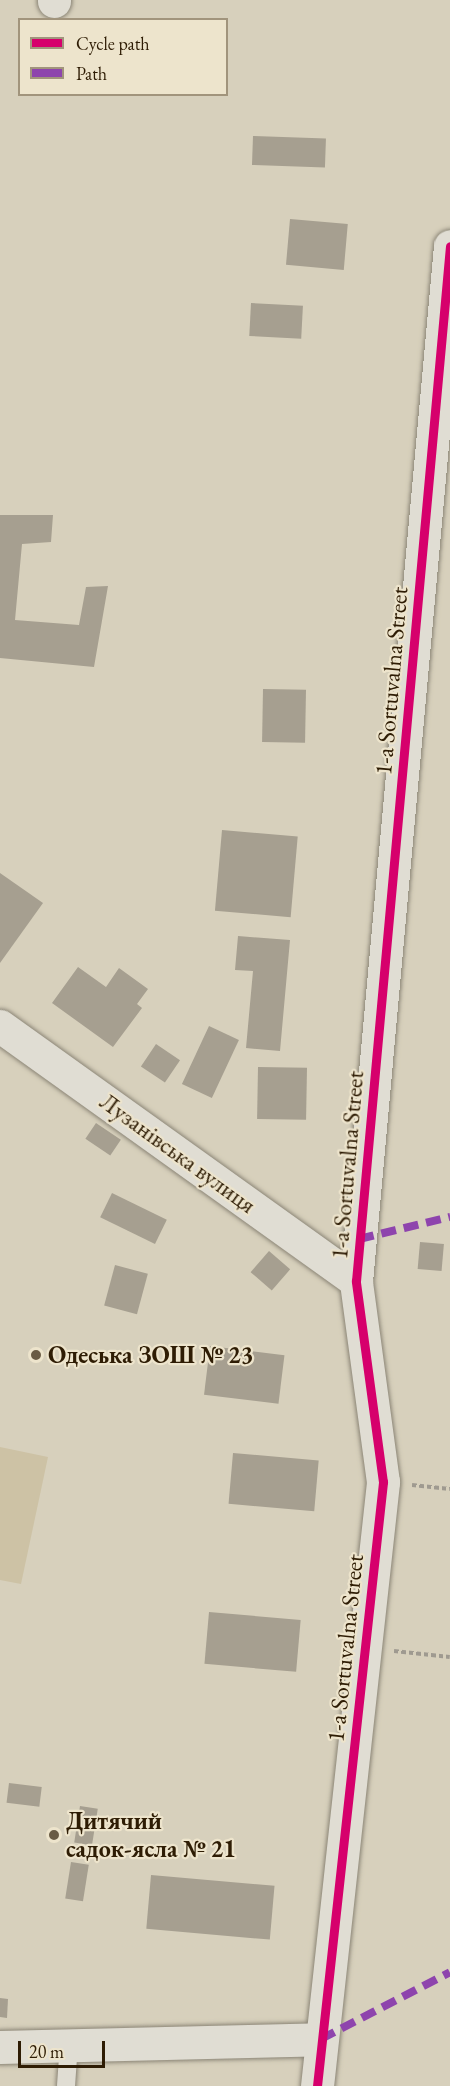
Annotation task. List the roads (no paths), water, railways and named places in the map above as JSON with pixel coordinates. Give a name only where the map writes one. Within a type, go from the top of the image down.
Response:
[{"type":"street","name":"1-a Sortuvalna Street","points":[[317,2086],[383,1482],[356,1281],[450,246]]},
{"type":"street","name":"Лузанівська вулиця","points":[[0,1026],[356,1281]]},
{"type":"street","points":[[0,2047],[321,2039]]},
{"type":"lane","points":[[66,2086],[69,2047]]},
{"type":"place","name":"Одеська ЗОШ № 23","points":[[36,1355]]},
{"type":"place","name":"Дитячий садок-ясла № 21","points":[[54,1835]]}]
